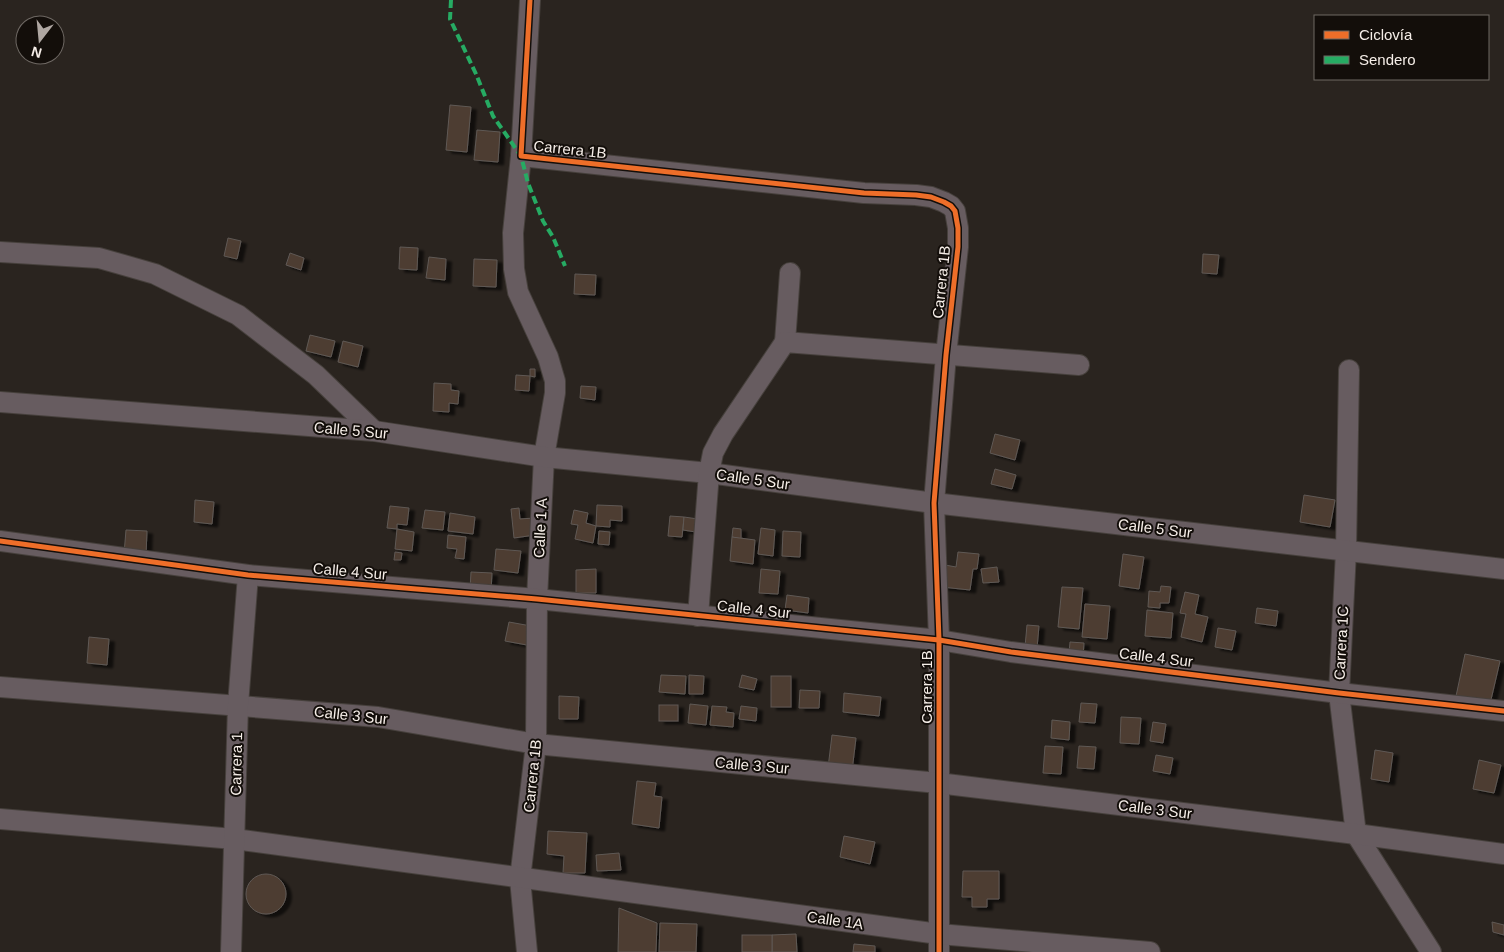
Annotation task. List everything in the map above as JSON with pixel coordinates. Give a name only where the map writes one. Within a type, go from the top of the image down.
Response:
[{"type":"street","name":"Carrera 1B","points":[[530,0],[521,156],[864,193],[916,195],[931,197],[944,202],[955,211],[958,228],[958,248],[946,355],[934,503],[939,640],[939,943]]},
{"type":"street","name":"Calle 1 A","points":[[521,156],[513,233],[514,269],[518,292],[548,357],[555,382],[544,457],[537,599]]},
{"type":"street","points":[[0,252],[100,258],[155,274],[238,315],[316,374],[374,431]]},
{"type":"street","points":[[698,616],[709,473],[713,453],[723,434],[785,342],[790,273]]},
{"type":"street","points":[[785,342],[1079,365]]},
{"type":"street","name":"Carrera 1C","points":[[1349,370],[1346,550],[1339,693],[1356,834],[1431,952]]},
{"type":"street","name":"Calle 5 Sur","points":[[0,402],[374,431],[544,457],[709,473],[934,503],[1504,569]]},
{"type":"street","name":"Calle 4 Sur","points":[[0,541],[248,576],[537,599],[939,640],[1012,652],[1339,693],[1504,711]]},
{"type":"street","name":"Carrera 1","points":[[231,952],[238,705],[248,576]]},
{"type":"street","name":"Carrera 1B","points":[[527,952],[520,879],[536,744],[537,599]]},
{"type":"street","name":"Calle 3 Sur","points":[[0,687],[378,717],[536,744],[938,783],[1504,854]]},
{"type":"street","name":"Calle 1A","points":[[0,819],[234,839],[520,879],[939,943],[1150,952]]},
{"type":"building","points":[[450,105],[471,107],[467,152],[446,150]]},
{"type":"building","points":[[477,130],[500,132],[498,162],[474,160]]},
{"type":"building","points":[[228,238],[241,241],[237,259],[224,256]]},
{"type":"building","points":[[400,247],[418,248],[417,270],[399,269]]},
{"type":"building","points":[[290,253],[304,258],[301,270],[286,265]]},
{"type":"building","points":[[1203,254],[1219,255],[1217,274],[1202,273]]},
{"type":"building","points":[[429,257],[446,259],[445,280],[426,278]]},
{"type":"building","points":[[474,259],[497,260],[496,287],[473,286]]},
{"type":"building","points":[[575,274],[596,275],[595,295],[574,294]]},
{"type":"building","points":[[310,335],[335,341],[331,357],[306,351]]},
{"type":"building","points":[[343,341],[363,346],[358,367],[338,362]]},
{"type":"building","points":[[530,369],[535,369],[535,377],[530,376]]},
{"type":"building","points":[[516,375],[530,376],[529,391],[515,390]]},
{"type":"building","points":[[434,383],[451,384],[451,390],[459,391],[458,404],[449,403],[449,412],[433,411]]},
{"type":"building","points":[[581,386],[596,387],[595,400],[580,398]]},
{"type":"building","points":[[995,434],[1020,440],[1015,460],[990,453]]},
{"type":"building","points":[[995,469],[1016,475],[1012,489],[991,484]]},
{"type":"building","points":[[1304,495],[1335,500],[1330,527],[1300,522]]},
{"type":"building","points":[[195,500],[214,502],[212,524],[194,522]]},
{"type":"building","points":[[597,505],[622,506],[622,521],[610,520],[610,527],[596,526]]},
{"type":"building","points":[[390,506],[409,508],[407,525],[397,524],[397,529],[387,528]]},
{"type":"building","points":[[519,508],[520,519],[534,518],[535,535],[514,538],[511,509]]},
{"type":"building","points":[[425,510],[445,512],[443,530],[422,528]]},
{"type":"building","points":[[574,510],[588,513],[586,523],[596,526],[593,543],[575,539],[578,525],[571,524]]},
{"type":"building","points":[[450,513],[475,517],[473,534],[448,531]]},
{"type":"building","points":[[670,516],[684,517],[682,537],[668,536]]},
{"type":"building","points":[[684,517],[698,519],[696,532],[683,530]]},
{"type":"building","points":[[733,528],[741,529],[741,539],[732,537]]},
{"type":"building","points":[[761,528],[775,530],[773,556],[758,554]]},
{"type":"building","points":[[397,529],[414,532],[412,551],[395,549]]},
{"type":"building","points":[[126,530],[147,531],[146,555],[124,554]]},
{"type":"building","points":[[599,531],[610,532],[609,545],[598,544]]},
{"type":"building","points":[[783,531],[801,532],[800,557],[782,556]]},
{"type":"building","points":[[448,535],[466,537],[464,559],[455,558],[457,549],[447,548]]},
{"type":"building","points":[[732,537],[755,540],[753,564],[730,561]]},
{"type":"building","points":[[496,549],[521,551],[518,573],[494,570]]},
{"type":"building","points":[[395,552],[402,553],[401,560],[394,560]]},
{"type":"building","points":[[958,552],[979,554],[977,569],[973,569],[970,590],[942,587],[945,565],[956,567]]},
{"type":"building","points":[[1123,554],[1144,557],[1139,589],[1119,586]]},
{"type":"building","points":[[997,567],[999,582],[983,583],[981,569]]},
{"type":"building","points":[[596,569],[596,593],[576,593],[576,570]]},
{"type":"building","points":[[761,569],[780,571],[778,594],[759,593]]},
{"type":"building","points":[[471,572],[492,573],[491,591],[470,590]]},
{"type":"building","points":[[1161,586],[1171,587],[1169,603],[1160,603],[1160,608],[1148,607],[1149,591],[1160,592]]},
{"type":"building","points":[[1062,587],[1083,588],[1079,629],[1058,627]]},
{"type":"building","points":[[1185,592],[1199,595],[1195,614],[1208,617],[1202,642],[1181,637],[1186,614],[1180,613]]},
{"type":"building","points":[[787,595],[809,598],[808,613],[785,610]]},
{"type":"building","points":[[1085,604],[1110,606],[1107,639],[1082,637]]},
{"type":"building","points":[[1257,608],[1278,611],[1276,626],[1255,623]]},
{"type":"building","points":[[1147,610],[1173,613],[1171,638],[1145,636]]},
{"type":"building","points":[[509,622],[531,626],[527,645],[505,641]]},
{"type":"building","points":[[1027,625],[1039,626],[1037,648],[1025,647]]},
{"type":"building","points":[[1218,628],[1236,631],[1232,650],[1215,647]]},
{"type":"building","points":[[89,637],[109,639],[107,665],[87,663]]},
{"type":"building","points":[[1070,642],[1084,643],[1083,657],[1069,655]]},
{"type":"building","points":[[1465,654],[1500,661],[1490,704],[1455,701]]},
{"type":"building","points":[[661,675],[686,676],[685,694],[659,692]]},
{"type":"building","points":[[689,675],[704,676],[703,694],[689,694]]},
{"type":"building","points":[[742,675],[757,679],[754,690],[739,687]]},
{"type":"building","points":[[771,676],[791,676],[791,707],[771,707]]},
{"type":"building","points":[[800,690],[820,691],[819,708],[799,708]]},
{"type":"building","points":[[844,693],[881,697],[879,716],[843,712]]},
{"type":"building","points":[[559,696],[579,697],[578,719],[559,719]]},
{"type":"building","points":[[1081,703],[1097,704],[1095,723],[1079,722]]},
{"type":"building","points":[[690,704],[708,706],[706,725],[688,723]]},
{"type":"building","points":[[659,705],[678,705],[678,721],[659,721]]},
{"type":"building","points":[[712,706],[727,707],[726,712],[734,713],[733,727],[710,725]]},
{"type":"building","points":[[741,706],[757,708],[756,721],[739,719]]},
{"type":"building","points":[[1121,717],[1141,718],[1139,744],[1120,743]]},
{"type":"building","points":[[1052,720],[1070,722],[1069,740],[1051,738]]},
{"type":"building","points":[[1153,722],[1166,724],[1163,743],[1150,741]]},
{"type":"building","points":[[832,735],[856,738],[852,771],[828,768]]},
{"type":"building","points":[[1045,746],[1063,747],[1061,774],[1043,773]]},
{"type":"building","points":[[1079,746],[1096,747],[1094,769],[1077,768]]},
{"type":"building","points":[[1375,750],[1393,753],[1389,782],[1371,779]]},
{"type":"building","points":[[1156,755],[1173,758],[1170,774],[1153,771]]},
{"type":"building","points":[[1479,760],[1501,765],[1494,793],[1473,789]]},
{"type":"building","points":[[637,781],[656,783],[654,796],[662,797],[659,828],[632,824]]},
{"type":"building","points":[[548,831],[587,833],[585,873],[563,873],[564,856],[547,854]]},
{"type":"building","points":[[844,836],[875,842],[870,864],[840,857]]},
{"type":"building","points":[[619,853],[621,870],[597,871],[596,855]]},
{"type":"building","points":[[963,871],[999,871],[999,899],[987,899],[987,907],[972,907],[972,897],[962,897]]},
{"type":"building","points":[[270,874],[277,877],[283,883],[286,894],[285,902],[277,911],[270,914],[262,914],[255,911],[247,902],[246,890],[249,883],[258,875]]},
{"type":"building","points":[[619,908],[657,923],[656,952],[618,952]]},
{"type":"building","points":[[1492,922],[1504,925],[1504,935],[1493,932]]},
{"type":"building","points":[[660,923],[697,924],[696,952],[659,952]]},
{"type":"building","points":[[796,934],[797,952],[772,952],[772,935]]},
{"type":"building","points":[[742,935],[772,935],[772,952],[742,952]]},
{"type":"building","points":[[854,944],[875,946],[875,952],[853,952]]},
{"type":"marked path","points":[[451,0],[450,19],[493,116],[521,156],[528,183],[543,221],[553,237],[565,266]]},
{"type":"cycle path","points":[[530,0],[521,156],[864,193],[916,195],[931,197],[944,202],[955,211],[958,228],[958,247],[946,355],[934,503],[939,640],[939,952]]},
{"type":"cycle path","points":[[0,541],[248,575],[537,599],[939,640],[1011,652],[1339,693],[1504,711]]}]
